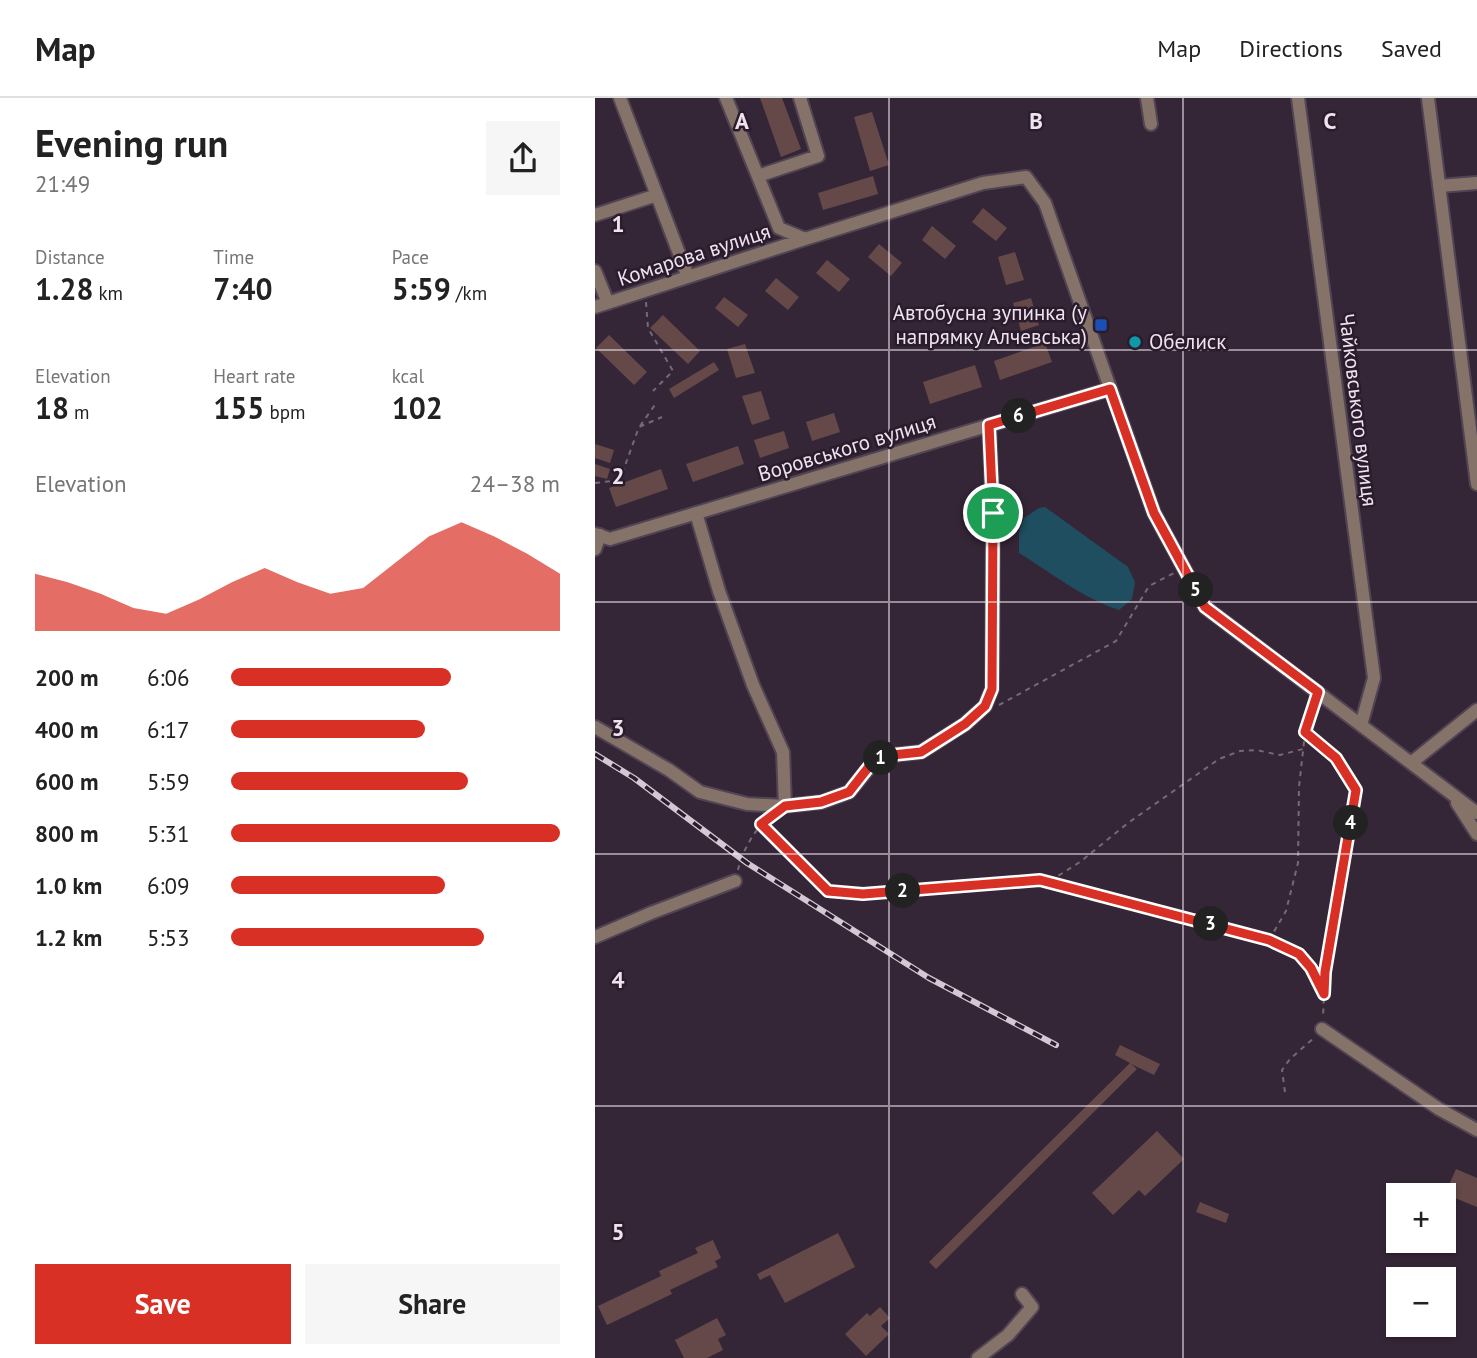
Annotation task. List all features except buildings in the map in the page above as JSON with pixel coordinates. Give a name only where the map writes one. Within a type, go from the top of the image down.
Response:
[{"type":"street","points":[[620,98],[688,277]]},
{"type":"street","points":[[726,98],[779,228],[805,239]]},
{"type":"street","points":[[758,176],[818,156],[800,98]]},
{"type":"street","points":[[1147,98],[1151,124]]},
{"type":"street","name":"Чайковського вулиця","points":[[1298,98],[1374,678],[1361,725]]},
{"type":"street","points":[[1428,98],[1477,484]]},
{"type":"street","name":"Комарова вулиця","points":[[601,305],[983,183],[1025,177],[1045,203],[1110,389]]},
{"type":"street","points":[[1439,186],[1477,183]]},
{"type":"street","points":[[595,215],[657,195]]},
{"type":"street","points":[[595,271],[601,305]]},
{"type":"street","points":[[1110,389],[1154,513],[1205,607],[1477,813]]},
{"type":"street","name":"Воровського вулиця","points":[[597,535],[610,539],[1110,389]]},
{"type":"street","points":[[595,727],[669,770],[700,792],[747,804],[785,806],[821,802],[849,792],[871,764],[883,756],[921,752],[965,724],[985,706],[992,689],[993,513],[989,425]]},
{"type":"street","points":[[697,513],[719,590],[753,685],[783,752],[785,806]]},
{"type":"street","points":[[595,549],[597,535]]},
{"type":"street","points":[[1412,764],[1477,710]]},
{"type":"street","points":[[1451,793],[1477,834]]},
{"type":"street","points":[[595,937],[735,881]]},
{"type":"street","points":[[1322,1029],[1439,1109],[1477,1130]]},
{"type":"street","points":[[978,1358],[1008,1335],[1032,1307],[1021,1294]]},
{"type":"path","points":[[645,291],[648,328],[673,371],[653,391]]},
{"type":"path","points":[[595,483],[612,481],[622,474],[639,427],[657,402]]},
{"type":"path","points":[[639,427],[662,417]]},
{"type":"path","points":[[1000,704],[1116,640],[1149,586],[1184,568]]},
{"type":"path","points":[[1269,940],[1286,912],[1298,863],[1299,787],[1303,749],[1305,732],[1318,692]]},
{"type":"path","points":[[1285,1091],[1282,1070],[1322,1029],[1325,972],[1356,790],[1336,758],[1305,732]]},
{"type":"path","points":[[1049,882],[1220,759],[1240,751],[1256,750],[1280,755],[1303,749]]},
{"type":"path","points":[[741,858],[761,824],[785,806]]},
{"type":"path","points":[[761,824],[828,891],[863,894],[1040,880],[1269,940],[1299,954],[1311,968],[1324,994]]},
{"type":"water","points":[[1045,507],[1128,567],[1135,582],[1132,599],[1119,610],[1080,592],[1019,553],[1019,532],[1024,518]]},
{"type":"railway","points":[[595,754],[634,778],[747,863],[929,978],[1056,1045]]},
{"type":"place","name":"Автобусна зупинка (у напрямку Алчевська)","points":[[1101,325]]},
{"type":"place","name":"Обелиск","points":[[1135,342]]},
{"type":"route","points":[[1110,389],[1154,513],[1205,607],[1318,692],[1305,732],[1336,758],[1356,790],[1325,972],[1324,994],[1311,968],[1299,954],[1269,940],[1040,880],[863,894],[828,891],[761,824],[785,806],[821,802],[849,792],[871,764],[883,756],[921,752],[965,724],[985,706],[992,689],[993,513],[989,425],[1110,389]]}]
